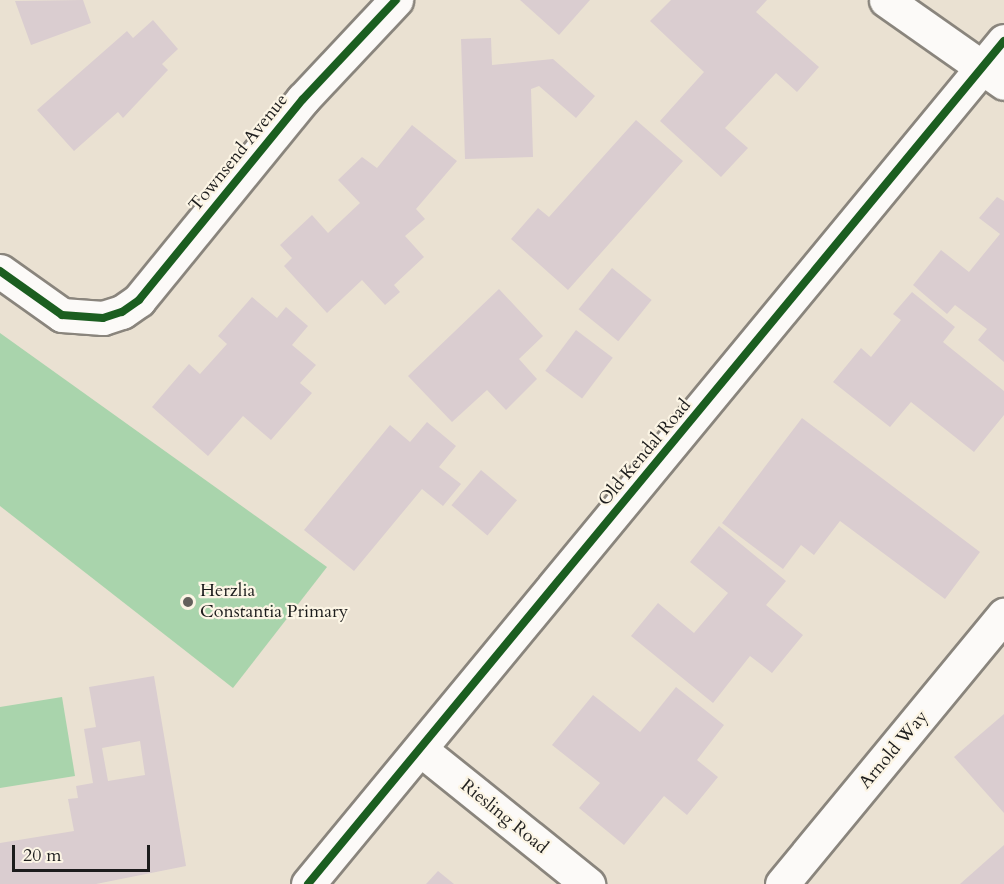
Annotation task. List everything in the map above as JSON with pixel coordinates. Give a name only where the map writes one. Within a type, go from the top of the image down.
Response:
[{"type":"street","name":"Townsend Avenue","points":[[0,271],[62,315],[103,318],[139,300],[303,99],[396,0]]},
{"type":"street","points":[[886,0],[993,76]]},
{"type":"street","name":"Old Kendal Road","points":[[308,884],[420,749],[993,76],[1004,41]]},
{"type":"street","name":"Arnold Way","points":[[782,884],[1004,615]]},
{"type":"street","name":"Riesling Road","points":[[420,749],[588,884]]},
{"type":"green space","points":[[0,333],[327,567],[233,688],[0,506]]},
{"type":"green space","points":[[62,697],[75,776],[0,788],[0,707]]},
{"type":"building","points":[[83,0],[91,23],[31,45],[15,1]]},
{"type":"building","points":[[520,0],[590,0],[559,35]]},
{"type":"building","points":[[671,0],[767,0],[756,12],[819,67],[797,92],[776,73],[725,128],[748,148],[721,177],[660,121],[704,72],[650,21]]},
{"type":"building","points":[[153,20],[178,49],[162,64],[168,70],[123,118],[118,112],[74,151],[37,110],[127,31],[133,38]]},
{"type":"building","points":[[491,38],[492,65],[553,59],[595,96],[576,118],[539,86],[531,89],[533,157],[465,159],[461,39]]},
{"type":"building","points":[[636,120],[683,161],[568,290],[511,239],[538,208],[549,217]]},
{"type":"building","points":[[412,125],[457,161],[416,209],[425,219],[405,236],[424,257],[394,285],[400,292],[385,305],[362,280],[327,313],[284,266],[292,258],[280,245],[312,215],[328,233],[360,203],[338,180],[362,157],[377,168]]},
{"type":"building","points":[[997,197],[1004,201],[1004,362],[978,340],[987,329],[955,305],[947,314],[913,285],[941,250],[969,272],[1000,234],[979,218]]},
{"type":"building","points":[[612,268],[652,300],[618,341],[579,309]]},
{"type":"building","points":[[499,289],[543,336],[519,359],[537,379],[506,410],[487,390],[452,422],[408,376]]},
{"type":"building","points":[[912,292],[955,327],[943,342],[1004,391],[1004,415],[974,452],[911,402],[890,427],[833,382],[861,348],[871,357],[901,320],[893,314]]},
{"type":"building","points":[[252,297],[277,318],[286,307],[308,326],[292,345],[316,365],[300,383],[312,393],[271,440],[243,416],[208,456],[152,407],[189,364],[200,374],[227,344],[218,336]]},
{"type":"building","points":[[576,330],[613,358],[582,398],[545,371]]},
{"type":"building","points":[[802,418],[980,552],[945,599],[840,521],[814,555],[801,545],[783,569],[722,523]]},
{"type":"building","points":[[427,422],[456,446],[439,467],[461,484],[443,506],[422,489],[354,571],[304,530],[390,425],[410,442]]},
{"type":"building","points":[[481,470],[517,500],[487,535],[451,505]]},
{"type":"building","points":[[719,526],[786,581],[766,605],[803,635],[772,673],[750,656],[713,703],[631,636],[658,603],[694,633],[728,593],[690,562]]},
{"type":"building","points":[[154,676],[186,866],[96,884],[0,884],[0,843],[74,831],[68,799],[78,798],[76,786],[93,783],[84,729],[96,727],[89,687]],"holes":[[[140,741],[145,775],[108,781],[102,748]]]},
{"type":"building","points":[[676,687],[724,725],[697,760],[718,777],[687,815],[664,796],[624,845],[579,808],[600,783],[552,745],[593,695],[640,732]]},
{"type":"building","points":[[1004,714],[1004,813],[954,757]]},
{"type":"building","points":[[1004,845],[1004,884],[960,884]]},
{"type":"building","points":[[438,871],[454,884],[426,884]]},
{"type":"cycle path","points":[[0,271],[62,315],[103,318],[122,312],[139,300],[303,99],[396,0]]},
{"type":"cycle path","points":[[308,884],[1004,41]]},
{"type":"place","name":"Herzlia Constantia Primary","points":[[188,602]]}]
